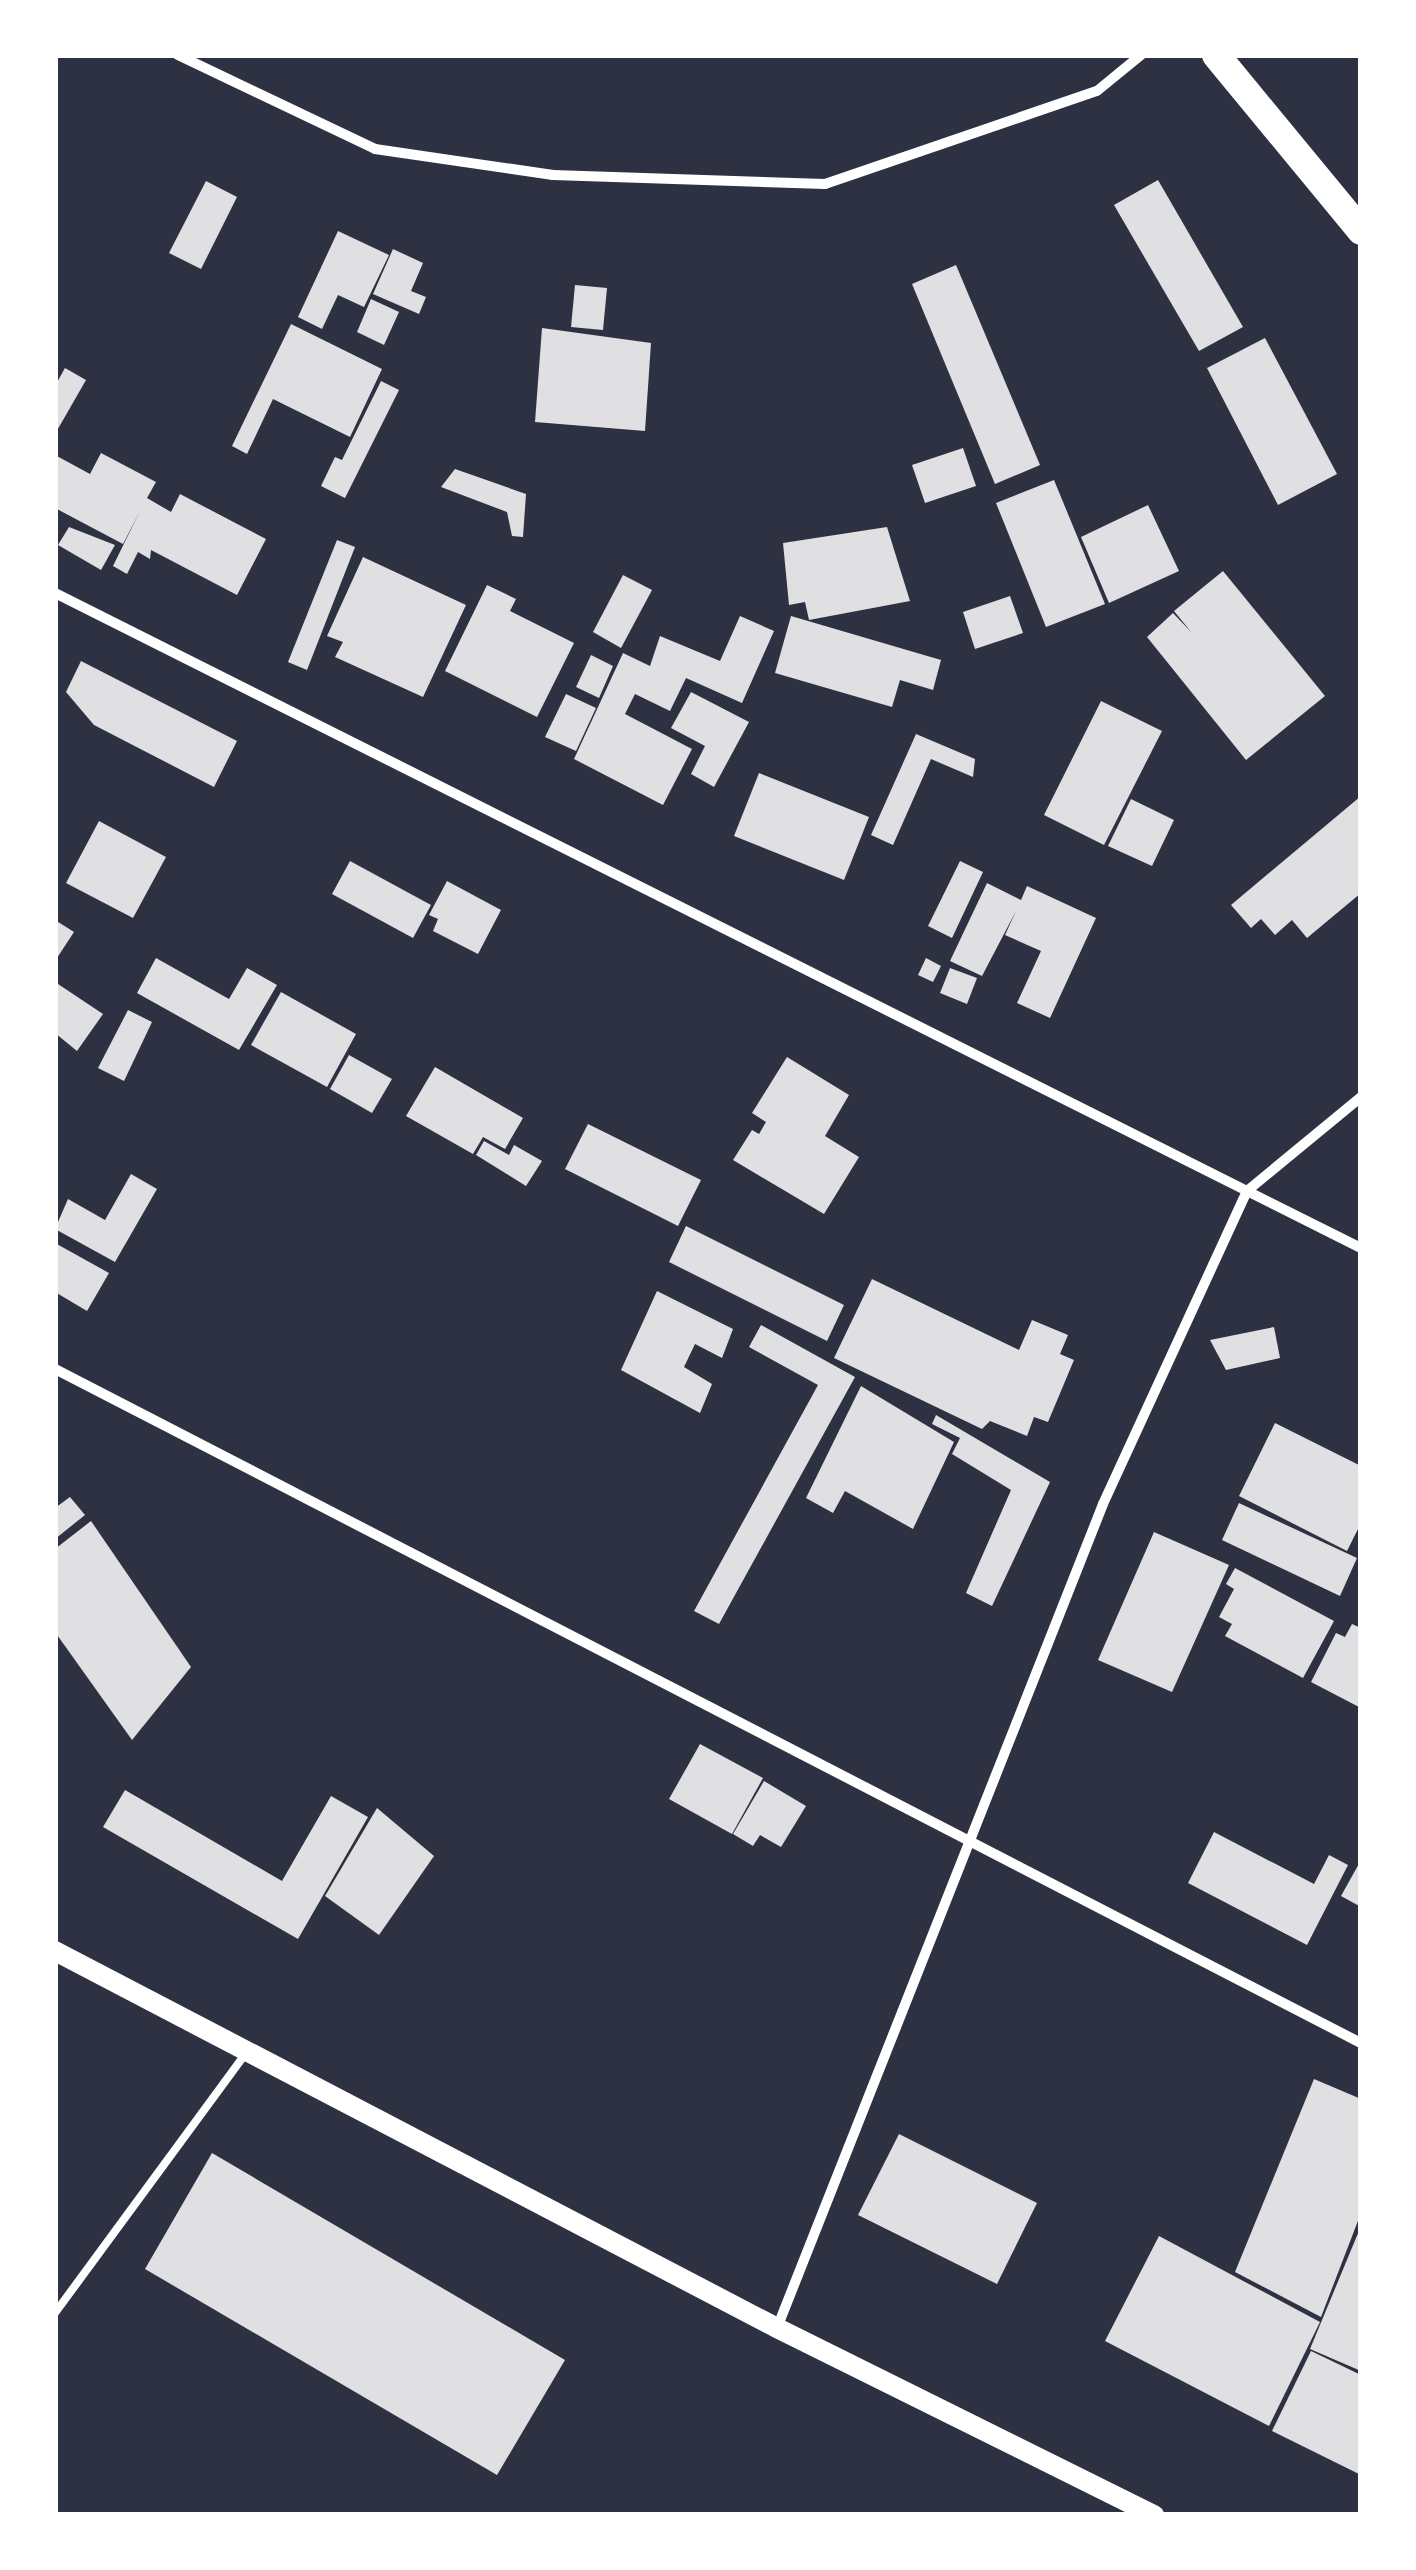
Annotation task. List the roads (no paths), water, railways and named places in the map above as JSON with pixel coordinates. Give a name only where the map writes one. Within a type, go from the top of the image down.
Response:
[{"type":"highway","points":[[1216,55],[1361,231]]},
{"type":"main road","points":[[55,1951],[777,2328],[1154,2515]]},
{"type":"street","points":[[178,55],[376,149],[552,175],[825,184],[1097,91],[1141,55]]},
{"type":"street","points":[[55,593],[1361,1248]]},
{"type":"street","points":[[777,2328],[1103,1504],[1247,1191],[1361,1096]]},
{"type":"street","points":[[55,1369],[1361,2043]]},
{"type":"lane","points":[[55,2313],[247,2052]]}]
